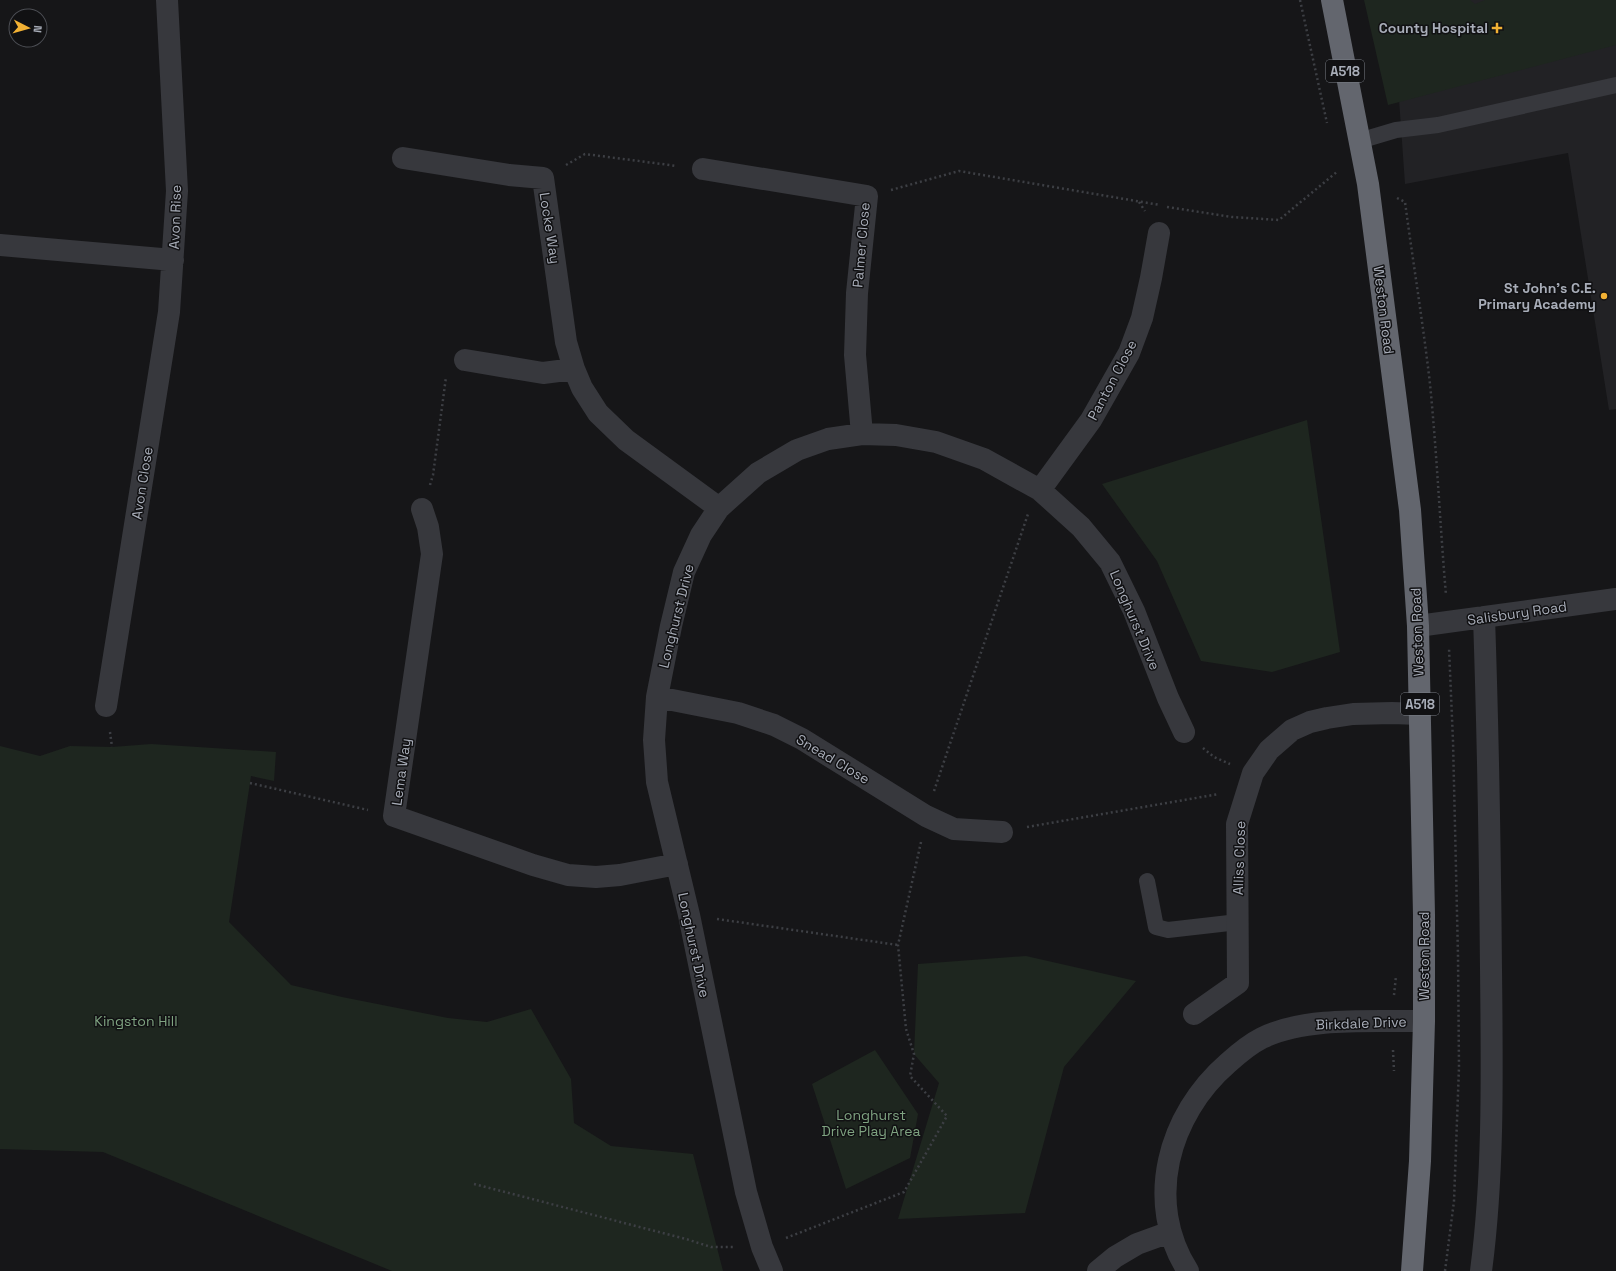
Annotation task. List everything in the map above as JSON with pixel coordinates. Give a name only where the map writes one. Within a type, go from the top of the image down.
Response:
[{"type":"highway","name":"Weston Road","points":[[1332,0],[1368,184],[1410,510],[1418,626],[1424,915],[1424,1021],[1420,1161],[1412,1271]]},
{"type":"street","name":"Avon Rise","points":[[0,246],[173,260],[177,191],[167,0]]},
{"type":"street","name":"Locke Way","points":[[403,158],[509,175],[543,178],[566,342],[574,369],[582,388],[598,413],[626,440],[719,508]]},
{"type":"street","name":"Palmer Close","points":[[704,170],[867,196],[857,293],[855,355],[862,434]]},
{"type":"street","name":"Panton Close","points":[[1040,490],[1091,420],[1129,353],[1142,318],[1160,233]]},
{"type":"street","name":"Avon Close","points":[[106,706],[169,312],[173,260]]},
{"type":"street","points":[[465,360],[543,373],[574,369]]},
{"type":"street","name":"Longhurst Drive","points":[[772,1271],[762,1247],[746,1192],[689,915],[657,782],[654,740],[657,697],[671,626],[684,572],[701,535],[719,508],[758,473],[797,450],[828,439],[862,434],[896,435],[936,442],[984,459],[1040,490],[1080,527],[1110,562],[1134,611],[1168,698],[1184,732]]},
{"type":"street","name":"Lema Way","points":[[422,509],[428,527],[432,554],[394,816],[533,865],[568,875],[596,877],[620,875],[677,864]]},
{"type":"street","name":"Salisbury Road","points":[[1418,626],[1616,599]]},
{"type":"street","points":[[1481,1271],[1490,1155],[1492,1033],[1488,754],[1484,617]]},
{"type":"street","name":"Snead Close","points":[[657,697],[738,713],[774,725],[802,739],[926,816],[954,829],[980,832],[1002,832]]},
{"type":"street","name":"Alliss Close","points":[[1194,1014],[1238,983],[1237,824],[1250,781],[1269,750],[1292,730],[1310,722],[1352,714],[1420,714]]},
{"type":"street","name":"Birkdale Drive","points":[[1188,1271],[1170,1232],[1166,1212],[1165,1183],[1171,1151],[1182,1123],[1197,1096],[1212,1077],[1237,1055],[1262,1038],[1288,1029],[1324,1023],[1424,1021]]},
{"type":"street","points":[[1098,1271],[1115,1257],[1137,1244],[1170,1232]]},
{"type":"lane","points":[[1359,141],[1396,130],[1438,125],[1616,85]]},
{"type":"lane","points":[[1147,881],[1156,927],[1168,930],[1238,922]]},
{"type":"path","points":[[1300,0],[1328,128]]},
{"type":"path","points":[[867,196],[959,171],[1232,217],[1279,220],[1337,172],[1359,141]]},
{"type":"path","points":[[543,178],[585,154],[704,170]]},
{"type":"path","points":[[1336,164],[1339,180]]},
{"type":"path","points":[[422,509],[433,475],[448,357],[465,360]]},
{"type":"path","points":[[474,1184],[686,1239],[711,1247],[762,1247],[904,1192],[947,1116],[910,1076],[914,1054],[906,1029],[898,945],[926,816],[1025,519],[1040,490]]},
{"type":"path","points":[[1184,732],[1214,758],[1250,781]]},
{"type":"path","points":[[1002,832],[1250,781]]},
{"type":"path","points":[[250,783],[394,816]]},
{"type":"path","points":[[689,915],[898,945]]},
{"type":"path","points":[[1395,990],[1396,968]]},
{"type":"shaded area","points":[[1372,0],[1616,0],[1616,409],[1609,410],[1568,153],[1405,184],[1399,99]]},
{"type":"green space","name":"County Hospital","points":[[1364,0],[1470,0],[1475,4],[1485,0],[1616,0],[1616,45],[1388,105]]},
{"type":"green space","points":[[1307,420],[1340,652],[1272,672],[1201,661],[1157,561],[1102,484]]},
{"type":"green space","name":"Kingston Hill","points":[[151,744],[276,752],[274,781],[251,776],[229,922],[291,985],[342,997],[448,1018],[487,1022],[531,1009],[571,1079],[574,1123],[611,1146],[693,1154],[723,1271],[392,1271],[103,1152],[0,1149],[0,746],[40,756],[70,746],[112,747]]},
{"type":"green space","points":[[1026,956],[1136,981],[1064,1067],[1025,1213],[898,1219],[939,1083],[914,1054],[918,964]]},
{"type":"green space","name":"Longhurst Drive Play Area","points":[[875,1050],[918,1114],[910,1158],[846,1189],[812,1084]]},
{"type":"place","name":"County Hospital","points":[[1497,28]]},
{"type":"place","name":"St John's C.E. Primary Academy","points":[[1604,296]]}]
